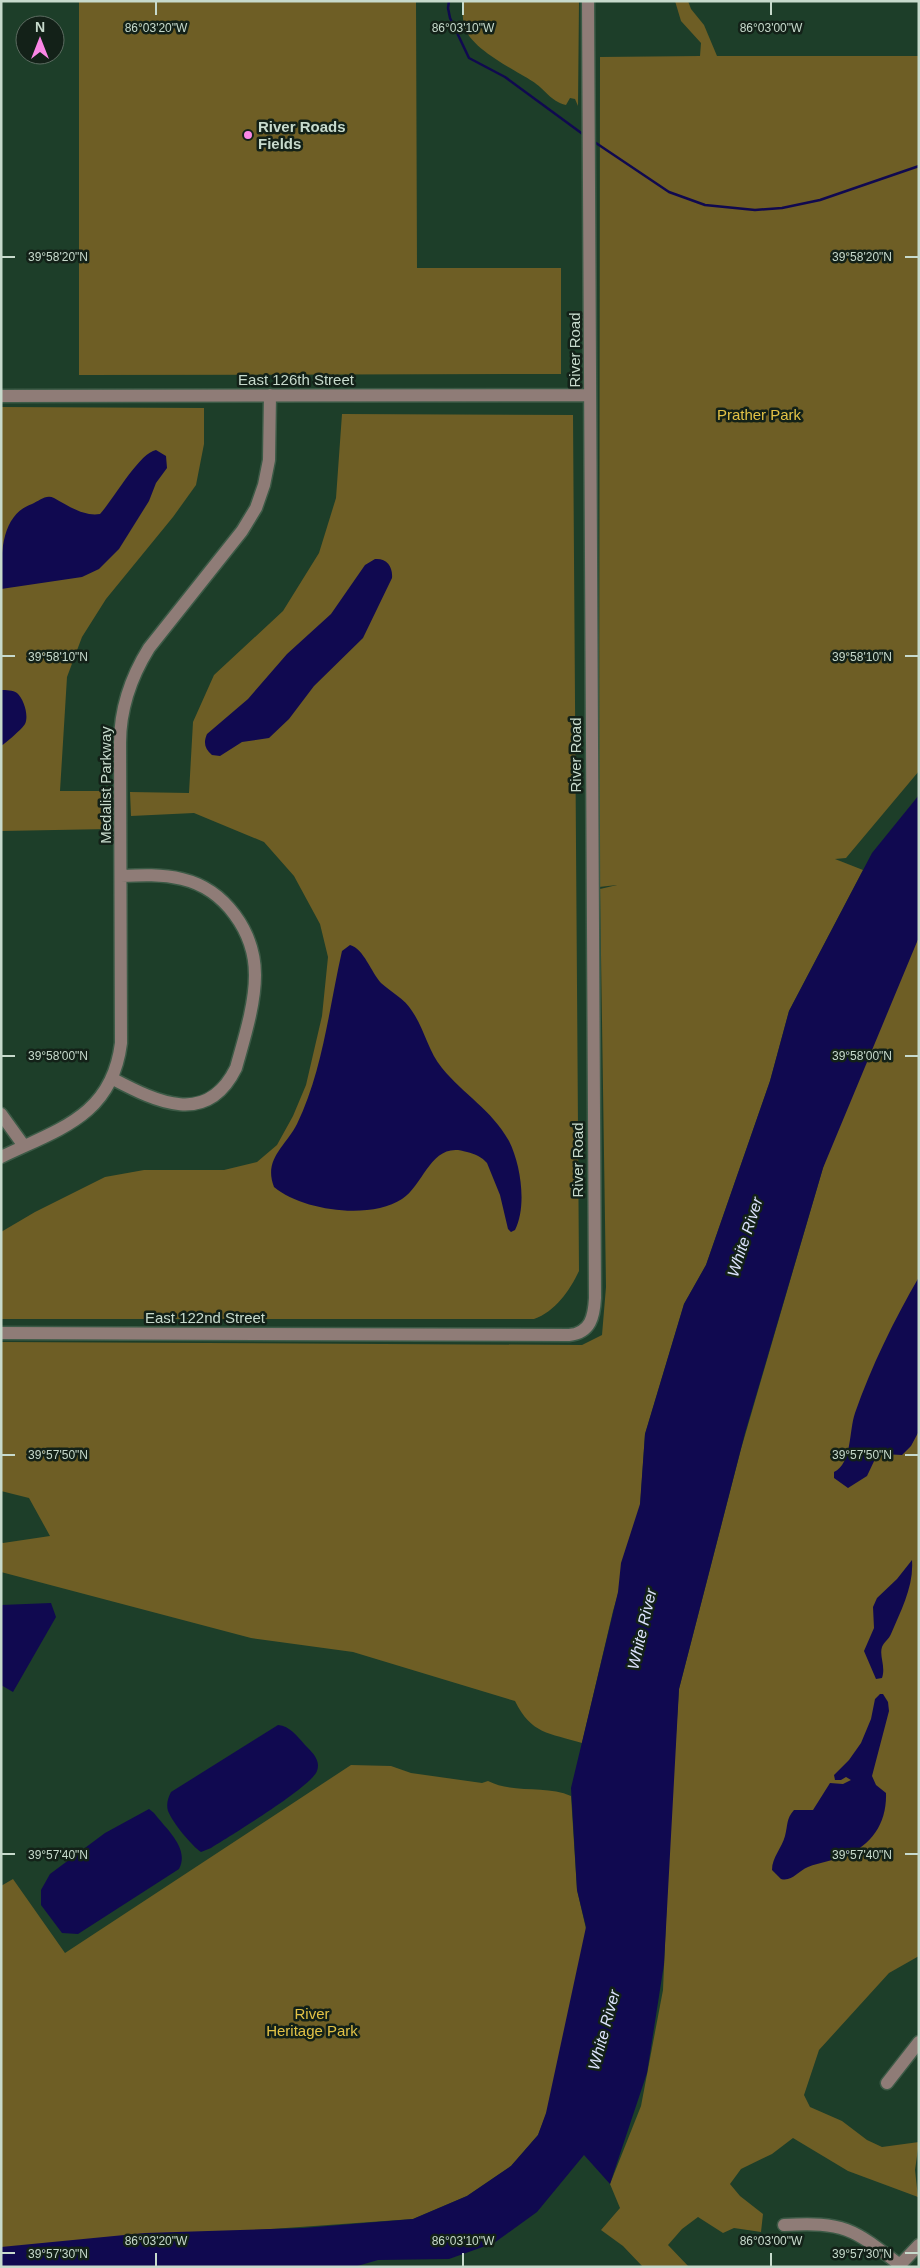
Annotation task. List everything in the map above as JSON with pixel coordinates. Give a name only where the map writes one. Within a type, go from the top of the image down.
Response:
[{"type":"street","name":"River Road","points":[[409,1333],[573,1334],[588,1327],[594,1314],[588,1]]},
{"type":"street","name":"Medalist Parkway","points":[[1,1157],[78,1119],[97,1102],[113,1079],[121,1043],[120,734],[129,687],[148,648],[242,531],[256,508],[264,485],[269,460],[270,395]]},
{"type":"street","name":"East 126th Street","points":[[1,396],[590,395]]},
{"type":"street","points":[[113,1079],[171,1105],[196,1104],[220,1091],[230,1080],[236,1068],[255,977],[254,958],[244,931],[232,911],[216,896],[184,879],[155,876],[121,876]]},
{"type":"street","points":[[1,1114],[24,1146]]},
{"type":"street","name":"East 122nd Street","points":[[1,1333],[409,1333]]},
{"type":"street","points":[[887,2083],[919,2042]]},
{"type":"street","points":[[784,2226],[829,2224],[849,2230],[866,2239],[899,2266],[919,2245]]},
{"type":"green space","name":"River Roads Fields","points":[[79,1],[416,1],[417,268],[561,268],[561,374],[79,375]]},
{"type":"green space","points":[[462,1],[579,1],[578,106],[575,99],[570,98],[566,105],[556,101],[537,84],[503,64],[474,42],[463,22]]},
{"type":"green space","name":"Prather Park","points":[[675,1],[688,1],[691,9],[704,25],[717,56],[919,56],[919,771],[846,858],[835,859],[863,870],[789,1011],[770,1081],[706,1265],[684,1304],[645,1434],[639,1522],[613,1611],[582,1743],[542,1731],[528,1720],[515,1701],[353,1652],[251,1638],[1,1572],[1,1542],[50,1536],[29,1498],[1,1491],[1,1342],[582,1345],[602,1335],[606,1287],[600,889],[617,885],[599,887],[600,57],[700,56],[701,43],[681,21]]},
{"type":"green space","points":[[1,407],[204,408],[204,444],[196,485],[173,517],[106,599],[82,637],[67,677],[60,791],[110,791],[110,829],[1,831]]},
{"type":"green space","points":[[342,414],[573,415],[579,1271],[561,1300],[542,1316],[534,1319],[1,1319],[1,1232],[35,1212],[105,1177],[144,1170],[224,1170],[257,1162],[277,1145],[293,1116],[306,1085],[322,1016],[328,957],[320,924],[294,876],[264,842],[194,813],[131,816],[130,792],[189,793],[193,722],[214,675],[283,611],[319,553],[336,498]]},
{"type":"green space","points":[[919,937],[919,1956],[889,1973],[819,2050],[804,2095],[810,2107],[842,2121],[867,2140],[882,2147],[919,2142],[915,2170],[918,2197],[848,2171],[793,2138],[772,2154],[741,2169],[730,2184],[740,2196],[763,2214],[761,2232],[734,2228],[723,2233],[698,2217],[682,2229],[668,2245],[689,2267],[643,2267],[623,2246],[601,2230],[620,2208],[610,2184],[641,2106],[663,1990],[670,1825],[679,1689],[741,1449],[827,1154],[896,981]]},
{"type":"green space","name":"River Heritage Park","points":[[351,1765],[391,1766],[411,1773],[482,1783],[488,1781],[519,1789],[551,1791],[571,1796],[577,1890],[587,1933],[571,2051],[538,2135],[511,2166],[467,2196],[413,2219],[1,2248],[1,1886],[13,1879],[65,1953]]},
{"type":"water","points":[[156,450],[166,456],[167,468],[156,483],[149,501],[119,549],[99,569],[82,577],[1,589],[1,563],[4,538],[8,527],[21,509],[43,498],[51,497],[82,512],[100,514],[134,468],[149,453]]},
{"type":"water","points":[[375,559],[383,560],[388,564],[392,578],[363,638],[314,686],[289,719],[269,738],[242,742],[220,756],[212,755],[205,746],[207,734],[248,699],[287,654],[331,614],[365,565]]},
{"type":"water","points":[[1,690],[11,691],[20,696],[24,703],[26,721],[14,736],[1,746]]},
{"type":"water","name":"White River","points":[[919,795],[919,937],[823,1168],[745,1433],[679,1689],[664,1964],[647,2073],[610,2184],[584,2155],[537,2212],[494,2243],[449,2259],[378,2260],[354,2267],[1,2267],[1,2247],[145,2233],[303,2228],[413,2219],[467,2196],[511,2166],[538,2135],[546,2113],[586,1927],[577,1890],[571,1788],[618,1592],[621,1563],[640,1504],[645,1434],[684,1304],[706,1265],[770,1081],[789,1011],[872,853]]},
{"type":"water","points":[[350,945],[359,951],[381,983],[402,999],[409,1007],[442,1068],[450,1078],[486,1111],[509,1141],[517,1162],[522,1198],[519,1220],[515,1230],[511,1232],[508,1229],[500,1195],[487,1163],[478,1156],[467,1152],[455,1150],[445,1152],[430,1165],[417,1184],[402,1199],[373,1209],[355,1211],[319,1207],[302,1202],[274,1187],[271,1168],[277,1153],[297,1124],[306,1103],[319,1061],[342,951]]},
{"type":"water","points":[[919,1277],[919,1431],[911,1446],[902,1455],[883,1454],[876,1457],[867,1476],[848,1488],[834,1478],[834,1472],[844,1462],[855,1413],[876,1361]]},
{"type":"water","points":[[912,1560],[909,1589],[891,1634],[882,1647],[883,1674],[882,1678],[876,1679],[864,1651],[874,1628],[873,1607],[877,1598],[897,1579]]},
{"type":"water","points":[[51,1603],[56,1617],[13,1692],[1,1685],[1,1605]]},
{"type":"water","points":[[880,1694],[883,1694],[888,1702],[889,1711],[872,1776],[876,1785],[886,1793],[886,1804],[881,1823],[870,1839],[855,1851],[840,1858],[808,1867],[792,1878],[781,1879],[772,1870],[772,1865],[784,1840],[790,1816],[794,1810],[813,1810],[830,1783],[843,1784],[851,1780],[846,1777],[841,1780],[835,1780],[834,1775],[849,1760],[861,1743],[871,1719],[875,1699]]},
{"type":"water","points":[[278,1725],[286,1727],[293,1732],[313,1753],[318,1763],[317,1771],[301,1788],[286,1799],[211,1848],[201,1852],[187,1839],[170,1816],[167,1806],[171,1792]]},
{"type":"water","points":[[149,1809],[170,1832],[179,1846],[182,1861],[179,1869],[78,1934],[62,1933],[41,1905],[41,1890],[50,1874],[105,1833]]},
{"type":"waterway","points":[[449,1],[450,18],[469,58],[505,77],[584,135]]},
{"type":"waterway","points":[[593,141],[669,192],[705,205],[755,210],[782,208],[820,200],[919,166]]},
{"type":"place","name":"River Roads Fields","points":[[248,135]]}]
